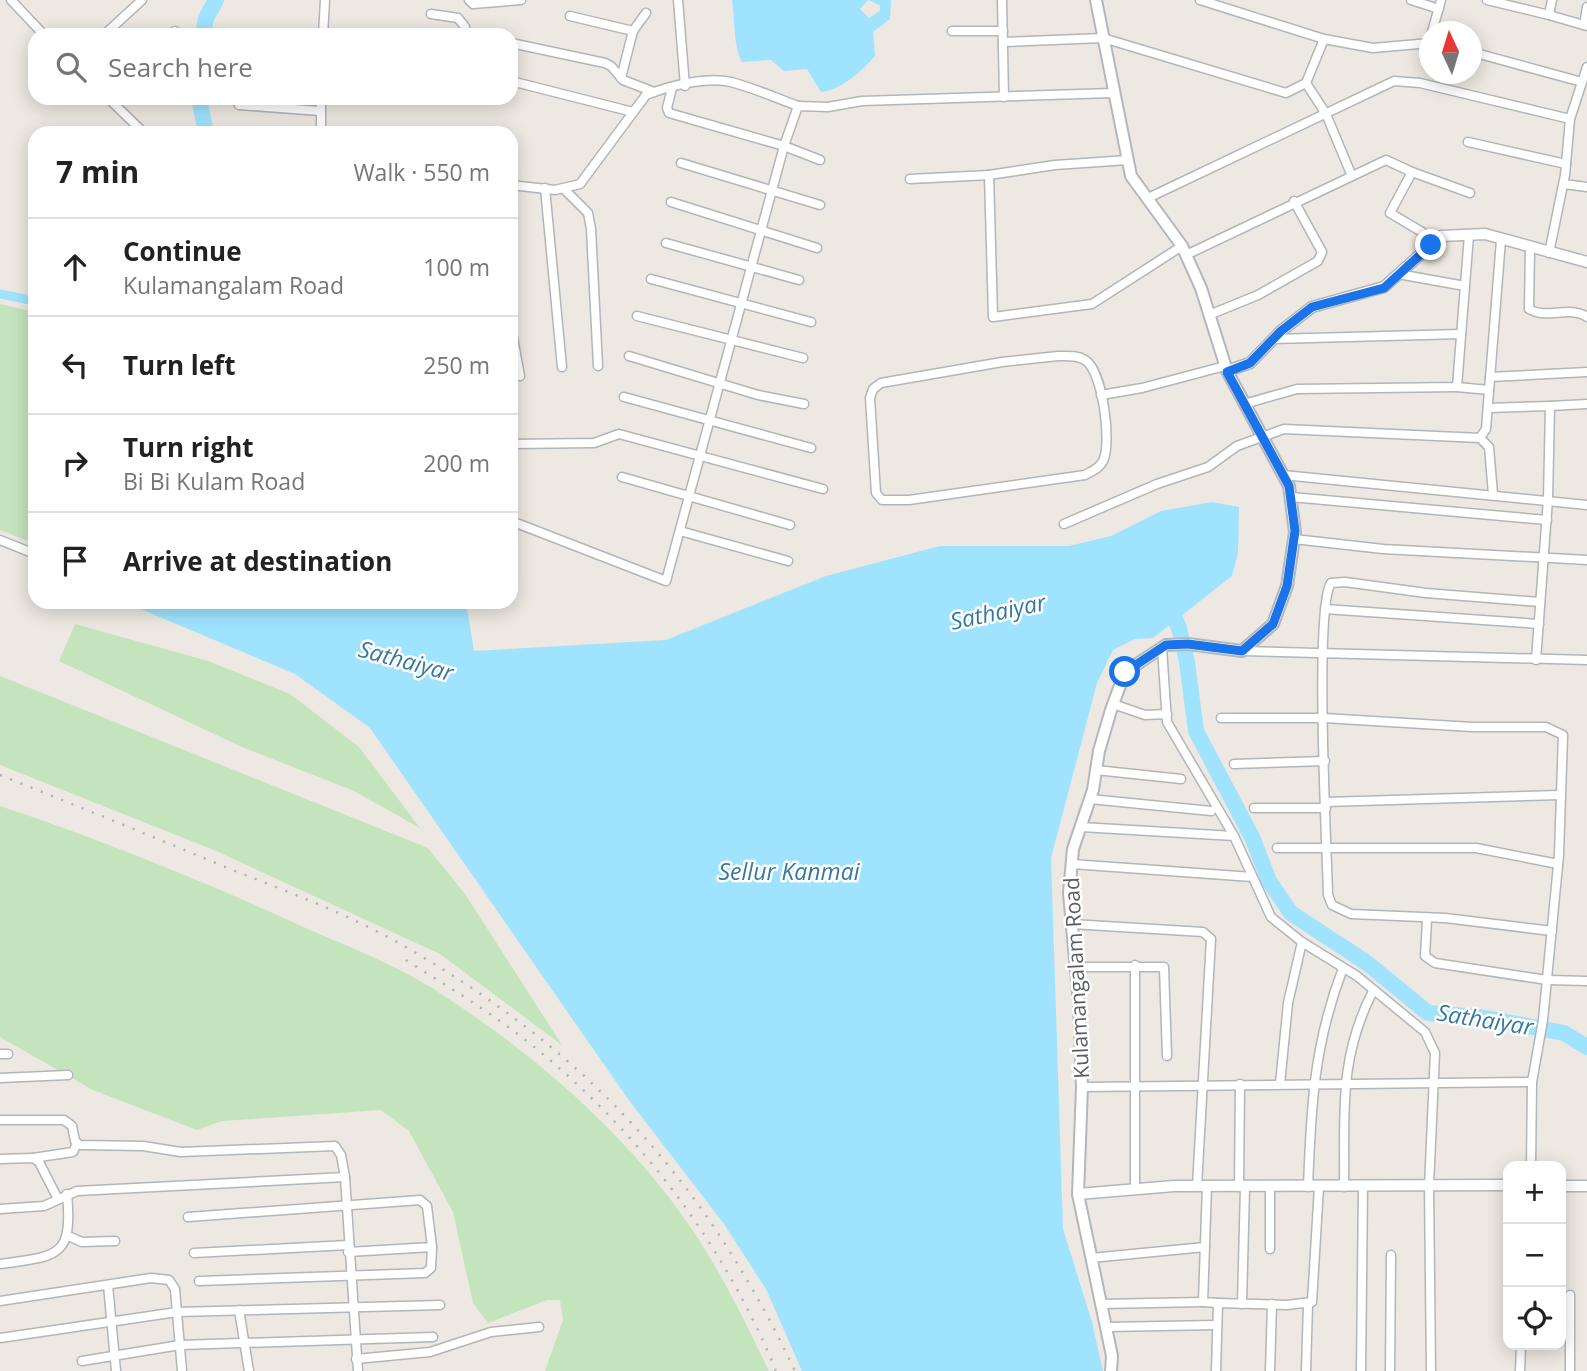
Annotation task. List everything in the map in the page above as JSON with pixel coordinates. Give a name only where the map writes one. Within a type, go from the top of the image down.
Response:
[{"type":"main road","points":[[1096,0],[1131,176],[1184,250],[1226,369],[1283,475],[1291,497],[1294,539],[1287,586],[1273,624],[1242,651],[1188,644],[1164,647]]},
{"type":"main road","name":"Kulamangalam Road","points":[[1111,1371],[1101,1304],[1078,1194],[1082,1087],[1069,893],[1072,864],[1081,827],[1113,704],[1125,672],[1164,647]]},
{"type":"street","points":[[11,0],[37,28]]},
{"type":"street","points":[[112,28],[142,0]]},
{"type":"street","points":[[324,28],[326,0]]},
{"type":"street","points":[[469,0],[473,4],[482,5],[521,0]]},
{"type":"street","points":[[678,0],[685,86]]},
{"type":"street","points":[[1002,0],[1004,97]]},
{"type":"street","points":[[1200,0],[1324,39],[1373,48],[1419,42]]},
{"type":"street","points":[[1411,0],[1440,4],[1435,21]]},
{"type":"street","points":[[1487,0],[1586,25],[1587,7]]},
{"type":"street","points":[[1549,15],[1552,0]]},
{"type":"street","points":[[430,13],[458,18],[465,28]]},
{"type":"street","points":[[621,78],[633,31],[646,13]]},
{"type":"street","points":[[570,16],[633,31]]},
{"type":"street","points":[[951,31],[1003,32]]},
{"type":"street","points":[[1003,42],[1102,38],[1286,93],[1306,83],[1324,39]]},
{"type":"street","points":[[518,44],[605,63],[621,78],[654,92]]},
{"type":"street","points":[[1482,55],[1582,82]]},
{"type":"street","points":[[1549,253],[1564,184],[1570,119],[1587,67]]},
{"type":"street","points":[[1148,198],[1394,80],[1420,83],[1570,119]]},
{"type":"street","points":[[518,186],[565,190],[580,184],[646,95],[672,88],[730,82],[798,106],[828,107],[862,101],[1113,93]]},
{"type":"street","points":[[518,83],[634,113]]},
{"type":"street","points":[[1306,83],[1326,114],[1351,174]]},
{"type":"street","points":[[672,88],[667,108],[669,113],[784,146],[820,160]]},
{"type":"street","points":[[115,105],[137,126]]},
{"type":"street","points":[[239,105],[320,111]]},
{"type":"street","points":[[320,105],[321,126]]},
{"type":"street","points":[[518,524],[667,581],[784,146],[798,106]]},
{"type":"street","points":[[1468,142],[1566,164]]},
{"type":"street","points":[[910,179],[989,175],[1055,165],[1128,160]]},
{"type":"street","points":[[989,175],[993,317],[1093,304],[1184,250],[1387,160],[1470,193]]},
{"type":"street","points":[[681,163],[820,205]]},
{"type":"street","points":[[1412,172],[1390,213],[1422,232],[1431,245]]},
{"type":"street","points":[[1564,184],[1587,187]]},
{"type":"street","points":[[545,188],[562,367]]},
{"type":"street","points":[[565,190],[588,213],[598,366]]},
{"type":"street","points":[[1209,316],[1258,295],[1318,261],[1322,252],[1294,201]]},
{"type":"street","points":[[671,202],[817,248]]},
{"type":"street","points":[[1101,395],[1250,363],[1312,307],[1384,288],[1441,236],[1485,234],[1587,262]]},
{"type":"street","points":[[1457,387],[1469,235]]},
{"type":"street","points":[[1480,438],[1486,429],[1502,240]]},
{"type":"street","points":[[666,243],[799,280]]},
{"type":"street","points":[[1531,248],[1528,309],[1541,313],[1577,312],[1587,317]]},
{"type":"street","points":[[1398,274],[1465,286]]},
{"type":"street","points":[[651,279],[811,322]]},
{"type":"street","points":[[637,316],[803,358]]},
{"type":"street","points":[[1273,340],[1461,334]]},
{"type":"street","points":[[629,356],[804,404]]},
{"type":"street","points":[[1073,356],[1087,361],[1093,370],[1101,395],[1106,450],[1098,468],[1085,475],[892,501],[881,500],[876,493],[870,398],[873,389],[881,383],[1002,362],[1073,356]]},
{"type":"street","points":[[518,365],[520,376]]},
{"type":"street","points":[[1490,377],[1587,372]]},
{"type":"street","points":[[1244,404],[1297,388],[1457,387],[1489,390]]},
{"type":"street","points":[[624,397],[811,448]]},
{"type":"street","points":[[1488,408],[1587,404]]},
{"type":"street","points":[[1536,660],[1547,520],[1550,406]]},
{"type":"street","points":[[1064,524],[1157,484],[1208,467],[1237,446],[1261,435],[1284,429],[1480,438],[1489,447],[1493,494]]},
{"type":"street","points":[[518,444],[594,443],[614,434],[823,489]]},
{"type":"street","points":[[1283,475],[1548,499],[1587,505]]},
{"type":"street","points":[[622,477],[790,525]]},
{"type":"street","points":[[1291,497],[1547,520]]},
{"type":"street","points":[[680,531],[788,561]]},
{"type":"street","points":[[1294,539],[1383,550],[1587,560]]},
{"type":"street","points":[[0,540],[28,551]]},
{"type":"street","points":[[1540,602],[1338,582],[1328,588],[1323,651],[1328,895],[1332,905],[1342,912],[1427,920],[1445,918],[1552,931]]},
{"type":"street","points":[[1325,609],[1539,624]]},
{"type":"street","points":[[1164,647],[1167,714],[1175,739],[1234,836],[1271,917],[1373,991],[1426,1032],[1431,1040],[1435,1053],[1429,1186],[1431,1371]]},
{"type":"street","points":[[1242,651],[1323,651],[1587,660]]},
{"type":"street","points":[[1113,704],[1145,715],[1167,714]]},
{"type":"street","points":[[1220,718],[1324,718],[1557,730],[1563,735],[1558,864],[1543,1020],[1532,1082],[1531,1161]]},
{"type":"street","points":[[1234,764],[1325,761]]},
{"type":"street","points":[[1096,770],[1181,779]]},
{"type":"street","points":[[1254,808],[1560,795]]},
{"type":"street","points":[[1090,799],[1211,811]]},
{"type":"street","points":[[1081,827],[1234,836]]},
{"type":"street","points":[[1278,848],[1476,848],[1558,864]]},
{"type":"street","points":[[1072,864],[1252,877]]},
{"type":"street","points":[[1427,920],[1425,956],[1428,960],[1547,980],[1587,981]]},
{"type":"street","points":[[1072,924],[1209,935],[1212,947],[1203,1084],[1203,1302]]},
{"type":"street","points":[[1280,1084],[1287,1013],[1302,942]]},
{"type":"street","points":[[1135,965],[1135,1189]]},
{"type":"street","points":[[1076,967],[1160,965],[1166,969],[1167,1056]]},
{"type":"street","points":[[1306,1371],[1308,1304],[1315,1291],[1313,1084],[1326,1012],[1343,968]]},
{"type":"street","points":[[1344,1187],[1345,1084],[1357,1023],[1373,991]]},
{"type":"street","points":[[0,1078],[68,1075]]},
{"type":"street","points":[[1082,1087],[1532,1082]]},
{"type":"street","points":[[1240,1084],[1242,1304]]},
{"type":"street","points":[[0,1120],[64,1121],[72,1126],[77,1143],[73,1152],[33,1158],[0,1159]]},
{"type":"street","points":[[77,1143],[142,1146],[181,1152],[327,1145],[339,1149],[345,1177],[349,1275],[358,1371]]},
{"type":"street","points":[[33,1158],[39,1163],[58,1199]]},
{"type":"street","points":[[0,1209],[44,1206],[67,1194],[345,1177]]},
{"type":"street","points":[[1078,1194],[1202,1186],[1503,1185]]},
{"type":"street","points":[[1566,1186],[1587,1186]]},
{"type":"street","points":[[1270,1187],[1270,1249]]},
{"type":"street","points":[[1361,1371],[1363,1187]]},
{"type":"street","points":[[0,1264],[60,1250],[68,1236],[67,1194]]},
{"type":"street","points":[[188,1217],[423,1201],[427,1206],[432,1247],[430,1271],[199,1281]]},
{"type":"street","points":[[68,1236],[82,1242],[115,1241]]},
{"type":"street","points":[[194,1254],[432,1247]]},
{"type":"street","points":[[1091,1258],[1205,1247]]},
{"type":"street","points":[[1390,1371],[1391,1255]]},
{"type":"street","points":[[0,1301],[151,1278],[169,1280],[175,1289],[182,1371]]},
{"type":"street","points":[[108,1285],[116,1371]]},
{"type":"street","points":[[1570,1295],[1570,1371]]},
{"type":"street","points":[[1216,1371],[1217,1303]]},
{"type":"street","points":[[0,1338],[177,1312],[440,1304]]},
{"type":"street","points":[[1101,1304],[1308,1304]]},
{"type":"street","points":[[1270,1371],[1272,1304]]},
{"type":"street","points":[[239,1310],[249,1371]]},
{"type":"street","points":[[1105,1327],[1217,1325]]},
{"type":"street","points":[[356,1359],[430,1352],[491,1332],[539,1327]]},
{"type":"street","points":[[82,1361],[180,1345],[433,1337]]},
{"type":"street","points":[[1520,1371],[1521,1350]]},
{"type":"green space","points":[[0,304],[28,310],[28,541],[0,530]]},
{"type":"green space","points":[[75,624],[208,661],[290,694],[359,747],[420,828],[354,791],[242,747],[59,661]]},
{"type":"green space","points":[[0,676],[428,848],[465,894],[562,1045],[440,954],[214,850],[0,765]]},
{"type":"green space","points":[[0,806],[151,861],[383,962],[432,988],[507,1040],[544,1069],[613,1133],[673,1203],[718,1272],[769,1371],[545,1371],[563,1320],[560,1300],[547,1300],[488,1323],[473,1303],[453,1212],[409,1131],[381,1110],[222,1121],[197,1130],[93,1090],[0,1037]]},
{"type":"water","points":[[732,0],[868,0],[891,0],[890,19],[873,32],[875,56],[843,84],[821,92],[807,69],[784,71],[771,60],[742,62],[736,40]],"holes":[[[868,0],[880,5],[880,11],[869,18],[860,9]]]},
{"type":"water","name":"Sellur Kanmai","points":[[1212,502],[1239,507],[1238,553],[1232,576],[1153,638],[1135,639],[1113,650],[1097,683],[1051,858],[1063,1229],[1092,1322],[1103,1371],[802,1371],[766,1289],[724,1224],[628,1099],[370,728],[295,674],[141,609],[467,609],[474,651],[666,640],[826,576],[940,546],[1069,546],[1111,536],[1161,511]]},
{"type":"waterway","name":"Sathaiyar","points":[[204,28],[206,18],[216,0]]},
{"type":"waterway","name":"Sathaiyar","points":[[200,105],[205,126]]},
{"type":"waterway","points":[[0,294],[28,300]]},
{"type":"waterway","name":"Sathaiyar","points":[[1160,608],[1175,619],[1179,628],[1187,662],[1196,731],[1253,839],[1269,881],[1291,913],[1367,963],[1428,1013],[1480,1017],[1564,1033],[1587,1047]]},
{"type":"railway","points":[[0,775],[355,921],[395,941],[462,982],[524,1025],[580,1072],[631,1123],[678,1177],[720,1236],[759,1301],[795,1371]]},
{"type":"railway","points":[[406,960],[500,1021],[544,1055],[626,1134],[696,1223],[726,1270],[776,1371]]},
{"type":"route","points":[[1125,672],[1166,645],[1188,644],[1242,651],[1273,624],[1287,586],[1295,531],[1289,486],[1227,372],[1250,363],[1281,331],[1312,307],[1384,288],[1431,245]]}]
